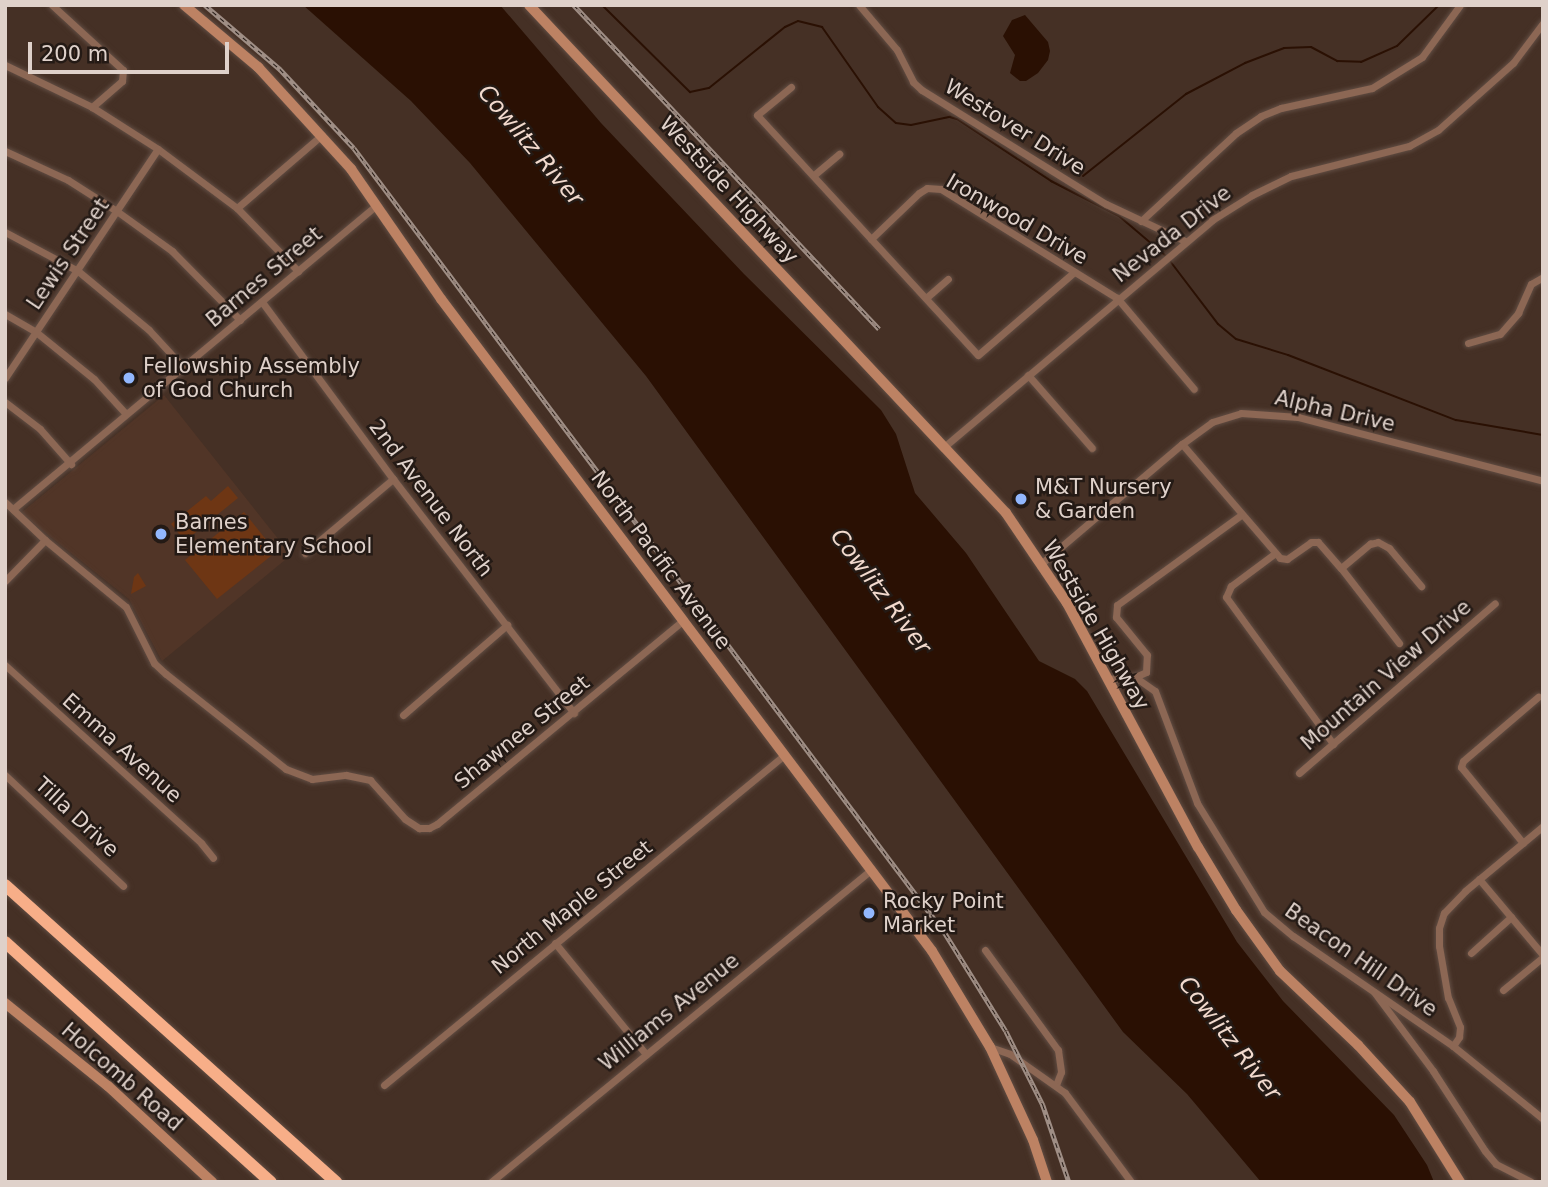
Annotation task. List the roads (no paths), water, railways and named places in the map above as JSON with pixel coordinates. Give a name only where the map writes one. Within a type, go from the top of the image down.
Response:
[{"type":"highway","points":[[5,885],[336,1182]]},
{"type":"highway","points":[[5,942],[271,1182]]},
{"type":"street","points":[[52,5],[123,70],[122,80],[92,107]]},
{"type":"street","name":"North Pacific Avenue","points":[[184,5],[258,67],[323,135],[376,205],[440,299],[932,951],[990,1047],[1033,1140],[1047,1182]]},
{"type":"street","name":"Westside Highway","points":[[528,5],[1006,513],[1042,564],[1198,847],[1259,943],[1280,971],[1358,1045],[1410,1102],[1460,1182]]},
{"type":"street","name":"Westover Drive","points":[[859,5],[897,50],[913,82],[922,90],[1106,204],[1185,241]]},
{"type":"street","points":[[1141,221],[1236,133],[1261,116],[1281,108],[1372,88],[1422,57],[1460,5]]},
{"type":"street","name":"Nevada Drive","points":[[944,446],[1185,241],[1252,195],[1291,176],[1409,146],[1438,130],[1514,63],[1543,23]]},
{"type":"street","points":[[5,65],[92,107],[158,149],[237,208],[298,271]]},
{"type":"street","points":[[791,87],[757,116],[978,355],[1074,272]]},
{"type":"street","points":[[237,208],[323,135]]},
{"type":"street","name":"Lewis Street","points":[[5,379],[158,149]]},
{"type":"street","points":[[5,152],[68,180],[118,212],[172,251],[240,320]]},
{"type":"street","points":[[814,176],[839,154]]},
{"type":"street","name":"Ironwood Drive","points":[[871,239],[919,193],[927,188],[941,189],[1118,298],[1194,389]]},
{"type":"street","name":"Barnes Street","points":[[13,509],[71,464],[126,414],[376,205]]},
{"type":"street","points":[[5,232],[78,271],[149,330],[183,367]]},
{"type":"street","points":[[1468,343],[1500,334],[1518,313],[1531,284],[1543,277]]},
{"type":"street","points":[[926,298],[948,279]]},
{"type":"street","name":"2nd Avenue North","points":[[262,302],[393,479],[574,713]]},
{"type":"street","points":[[5,314],[36,332],[93,379],[126,414]]},
{"type":"street","points":[[1028,375],[1092,448]]},
{"type":"street","points":[[5,401],[40,429],[71,464]]},
{"type":"street","name":"Alpha Drive","points":[[1042,564],[1182,444],[1212,422],[1241,413],[1261,412],[1298,417],[1541,481]]},
{"type":"street","points":[[1182,444],[1274,554],[1287,559],[1311,542],[1318,542],[1399,643]]},
{"type":"street","points":[[1541,481],[1543,472]]},
{"type":"street","points":[[305,553],[393,479]]},
{"type":"street","name":"Shawnee Street","points":[[5,502],[45,540],[126,607],[154,663],[286,769],[312,779],[346,775],[370,780],[412,825],[429,828],[574,713],[682,621]]},
{"type":"street","points":[[1107,678],[1135,677],[1146,671],[1147,655],[1116,617],[1117,605],[1241,515]]},
{"type":"street","points":[[5,581],[45,540]]},
{"type":"street","points":[[1341,568],[1370,544],[1378,542],[1389,548],[1421,586]]},
{"type":"street","points":[[1274,554],[1231,586],[1226,597],[1333,744]]},
{"type":"street","name":"Mountain View Drive","points":[[1299,774],[1495,603]]},
{"type":"street","points":[[403,715],[507,625]]},
{"type":"street","name":"Emma Avenue","points":[[5,665],[201,843],[213,858]]},
{"type":"street","name":"Beacon Hill Drive","points":[[1135,677],[1147,683],[1157,695],[1197,803],[1254,898],[1275,922],[1454,1046],[1543,1119]]},
{"type":"street","points":[[1523,843],[1461,767],[1463,761],[1538,697]]},
{"type":"street","name":"North Maple Street","points":[[384,1085],[783,756]]},
{"type":"street","name":"Tilla Drive","points":[[5,775],[123,886]]},
{"type":"street","points":[[1454,1046],[1460,1027],[1448,998],[1439,928],[1444,912],[1543,826]]},
{"type":"street","name":"Williams Avenue","points":[[491,1182],[870,871]]},
{"type":"street","points":[[1479,879],[1543,956],[1503,990]]},
{"type":"street","points":[[1471,953],[1511,917]]},
{"type":"street","points":[[555,943],[646,1054]]},
{"type":"street","points":[[985,950],[1058,1050],[1061,1072],[1056,1085]]},
{"type":"street","points":[[1372,989],[1433,1070],[1485,1151],[1496,1164],[1531,1182]]},
{"type":"street","name":"Holcomb Road","points":[[5,1003],[108,1086],[212,1182]]},
{"type":"street","points":[[990,1047],[1010,1054],[1056,1085],[1073,1103],[1131,1182]]},
{"type":"water","name":"Cowlitz River","points":[[303,5],[500,5],[601,123],[744,274],[881,410],[896,434],[915,493],[966,553],[1039,661],[1075,679],[1087,691],[1237,942],[1283,1001],[1394,1115],[1427,1165],[1434,1182],[1261,1182],[1187,1094],[1123,1032],[646,376],[470,163],[411,101]]},
{"type":"water","points":[[1025,15],[1048,42],[1050,51],[1048,60],[1038,73],[1026,81],[1020,81],[1010,73],[1015,55],[1003,36],[1012,20]]},
{"type":"waterway","points":[[602,5],[690,92],[709,88],[785,27],[798,21],[822,27],[878,107],[896,123],[911,125],[950,117],[957,119],[1051,181],[1119,216],[1166,256]]},
{"type":"waterway","points":[[1083,176],[1186,94],[1245,63],[1284,48],[1311,47],[1337,61],[1361,62],[1397,46],[1439,5]]},
{"type":"waterway","points":[[1170,261],[1218,324],[1236,339],[1288,355],[1456,420],[1543,435]]},
{"type":"railway","points":[[205,5],[280,69],[354,148],[945,933],[1006,1031],[1043,1105],[1069,1182]]},
{"type":"railway","points":[[574,5],[879,329]]},
{"type":"place","name":"Fellowship Assembly of God Church","points":[[129,378]]},
{"type":"place","name":"M&T Nursery & Garden","points":[[1021,499]]},
{"type":"place","name":"Barnes Elementary School","points":[[161,534]]},
{"type":"place","name":"Rocky Point Market","points":[[869,913]]}]
